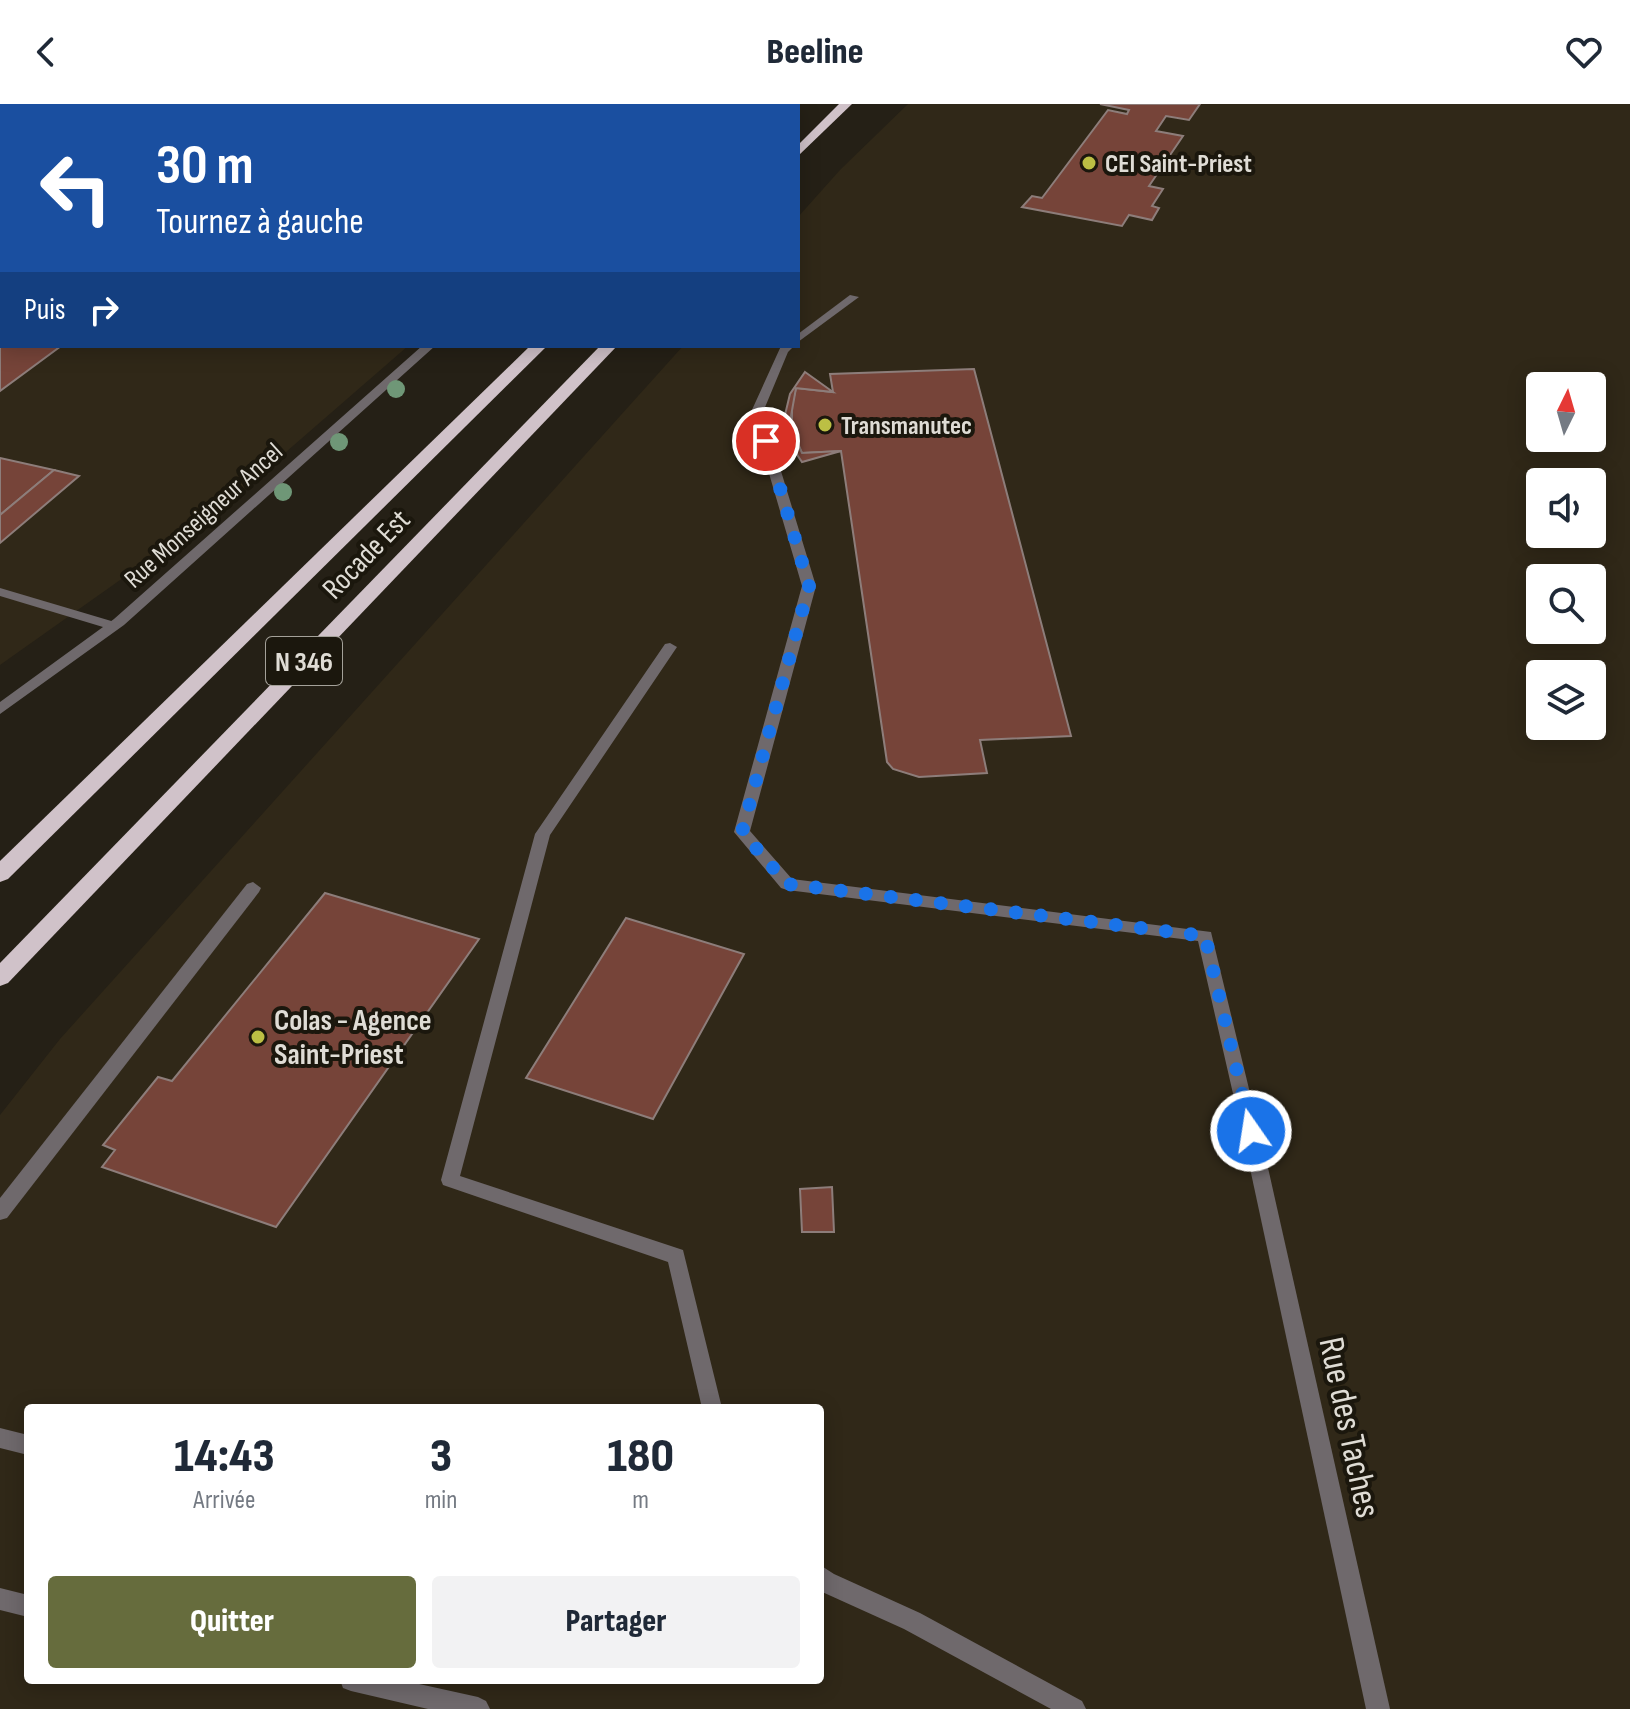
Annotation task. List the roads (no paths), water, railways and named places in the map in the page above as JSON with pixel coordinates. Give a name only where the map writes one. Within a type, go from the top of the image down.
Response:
[{"type":"highway","points":[[800,150],[846,104]]},
{"type":"highway","name":"Rocade Est","points":[[0,874],[537,348]]},
{"type":"highway","name":"Rocade Est","points":[[0,977],[607,348]]},
{"type":"street","points":[[800,338],[854,297]]},
{"type":"street","name":"Rue Monseigneur Ancel","points":[[0,709],[113,626],[427,348]]},
{"type":"street","name":"Rue des Taches","points":[[786,348],[757,412],[809,586],[742,832],[787,884],[1205,936],[1378,1709]]},
{"type":"street","points":[[0,592],[113,626]]},
{"type":"street","points":[[670,647],[543,834],[450,1180],[676,1256],[711,1404]]},
{"type":"street","points":[[0,1212],[253,888]]},
{"type":"street","points":[[0,1438],[24,1444]]},
{"type":"street","points":[[824,1584],[912,1621],[1074,1709]]},
{"type":"street","points":[[0,1599],[24,1605]]},
{"type":"street","points":[[369,1684],[478,1709]]},
{"type":"place","name":"CEI Saint-Priest","points":[[1089,163]]},
{"type":"place","name":"Transmanutec","points":[[825,425]]},
{"type":"place","name":"Colas - Agence Saint-Priest","points":[[258,1037]]}]
